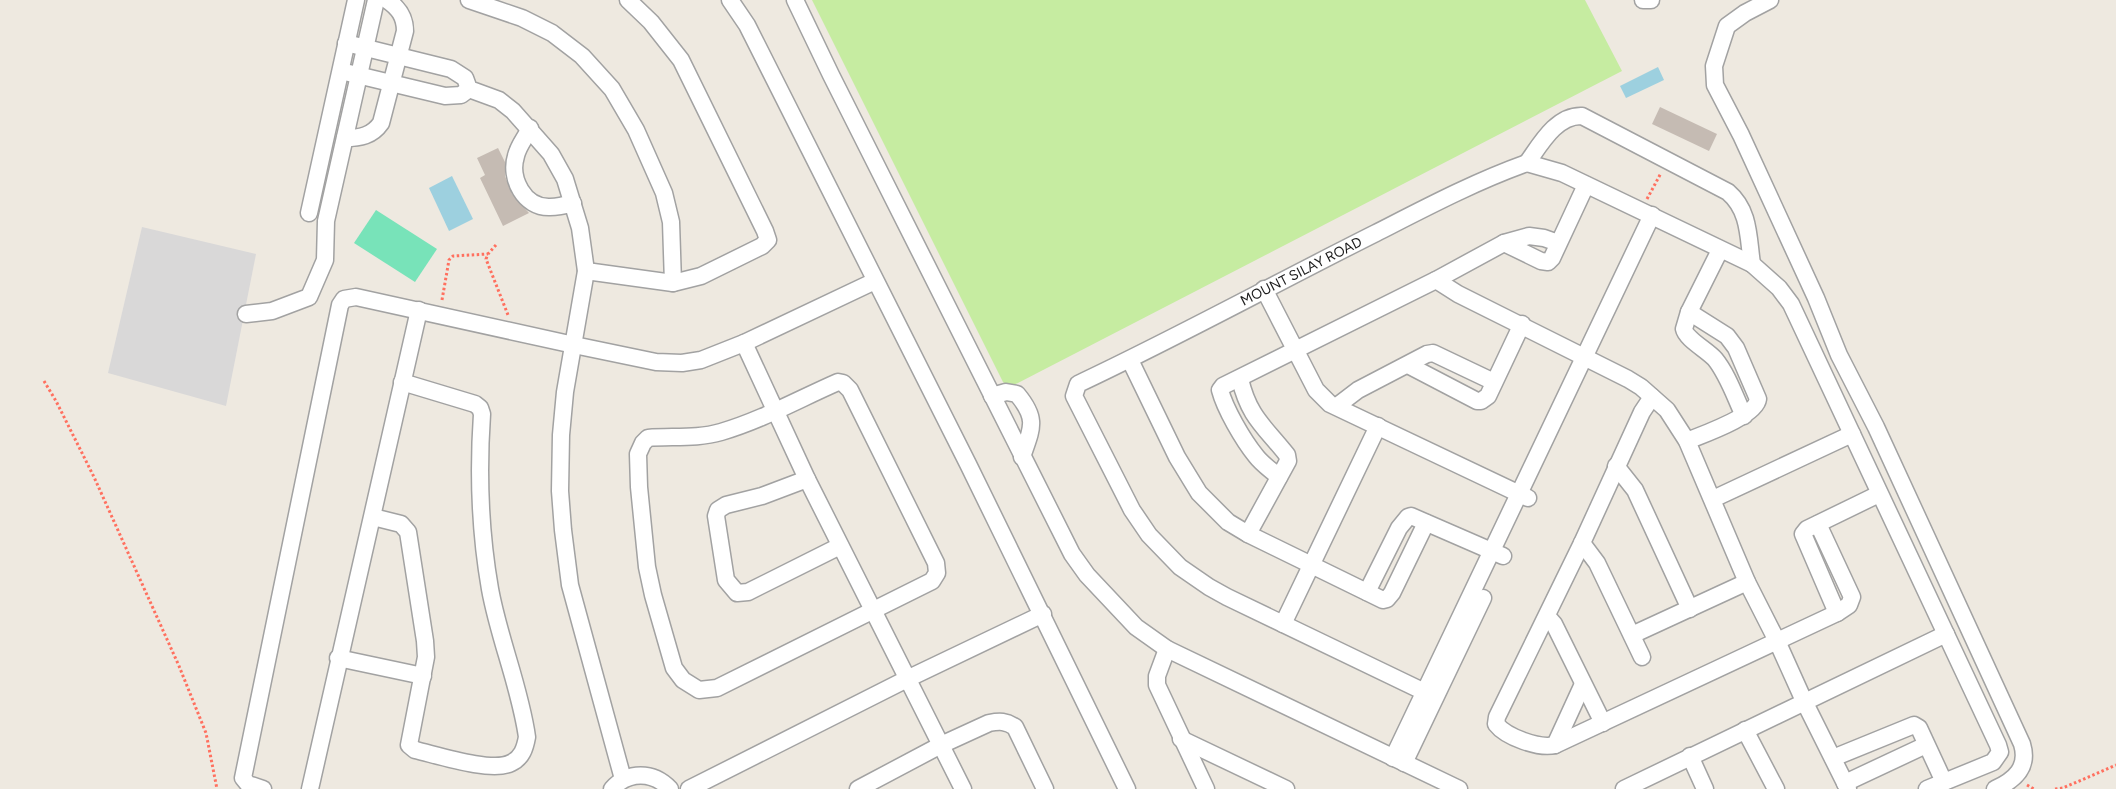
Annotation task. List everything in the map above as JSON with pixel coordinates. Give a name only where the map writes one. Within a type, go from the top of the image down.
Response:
[{"type":"street","points":[[309,213],[356,0]]},
{"type":"street","points":[[246,314],[272,311],[309,296],[325,260],[326,221],[376,0]]},
{"type":"street","points":[[345,138],[368,135],[380,123],[405,31],[405,20],[396,6],[387,0]]},
{"type":"street","points":[[586,271],[673,283],[701,276],[762,246],[768,240],[681,60],[651,22],[628,0]]},
{"type":"street","points":[[730,0],[747,25],[1043,614],[1127,789]]},
{"type":"street","points":[[795,0],[830,75],[1022,457],[1072,554],[1087,575],[1136,627],[1167,649],[1459,789]]},
{"type":"street","points":[[1643,0],[1651,0]]},
{"type":"street","points":[[1770,0],[1745,12],[1727,26],[1714,66],[1715,85],[1741,135],[1839,355],[1876,427],[2022,744],[2025,753],[2024,764],[2020,772],[2007,784],[1995,789]]},
{"type":"street","points":[[476,1],[522,18],[552,33],[582,56],[612,89],[636,130],[664,192],[671,222],[673,283]]},
{"type":"street","points":[[346,44],[451,69],[465,78],[470,89],[499,100],[513,111],[551,154],[565,179],[580,228],[586,271],[565,392],[560,435],[560,491],[563,530],[572,594],[618,784],[633,776],[653,777],[662,781],[670,789]]},
{"type":"street","points":[[340,71],[445,96],[461,95],[470,89]]},
{"type":"street","points":[[1752,264],[1745,214],[1736,199],[1728,192],[1582,116],[1570,117],[1560,123],[1541,142],[1527,163],[1554,170],[1752,264],[1778,288],[1791,304],[2000,752],[1993,762],[1928,789]]},
{"type":"street","points":[[530,128],[516,153],[513,166],[516,182],[523,195],[533,203],[548,208],[573,203]]},
{"type":"street","name":"MOUNT SILAY ROAD","points":[[1283,624],[1208,587],[1180,566],[1149,535],[1132,510],[1077,403],[1074,396],[1078,384],[1130,360],[1264,289],[1478,182],[1527,163]]},
{"type":"street","points":[[1504,243],[1544,262],[1552,258],[1586,185]]},
{"type":"street","points":[[1398,760],[1498,554],[1523,496],[1588,359],[1651,215]]},
{"type":"street","points":[[1279,477],[1255,456],[1222,396],[1220,390],[1223,386],[1436,280],[1504,243],[1529,236],[1544,238],[1558,243]]},
{"type":"street","points":[[1720,250],[1689,312],[1684,333],[1715,359],[1744,416]]},
{"type":"street","points":[[1436,280],[1458,294],[1522,324],[1641,387],[1667,410],[1688,441],[1747,582],[1847,786],[1926,744]]},
{"type":"street","points":[[263,789],[248,784],[243,778],[340,305],[344,299],[356,297],[656,362],[682,364],[701,360],[744,343],[875,281]]},
{"type":"street","points":[[1264,289],[1316,390],[1330,404],[1523,496]]},
{"type":"street","points":[[310,789],[338,658],[419,310]]},
{"type":"street","points":[[1688,441],[1744,416],[1755,408],[1758,399],[1736,348],[1727,336],[1689,312]]},
{"type":"street","points":[[1408,365],[1477,401],[1481,401],[1488,396],[1522,324]]},
{"type":"street","points":[[744,343],[807,479],[963,789]]},
{"type":"street","points":[[1337,406],[1358,390],[1427,354],[1433,353],[1494,382]]},
{"type":"street","points":[[1130,360],[1177,458],[1199,493],[1228,522],[1248,534],[1310,566],[1383,600],[1387,599],[1392,593],[1426,523]]},
{"type":"street","points":[[1240,378],[1250,410],[1260,425],[1287,455],[1288,461],[1248,534]]},
{"type":"street","points":[[372,517],[400,524],[408,532],[426,641],[426,657],[409,745],[415,750],[486,766],[511,763],[524,750],[527,738],[490,590],[482,516],[480,472],[482,414],[480,408],[475,404],[402,382]]},
{"type":"street","points":[[838,382],[843,382],[850,390],[936,563],[937,573],[932,580],[874,610],[717,688],[699,690],[683,680],[674,668],[652,595],[647,567],[640,506],[638,454],[643,443],[648,438],[680,438],[720,432],[775,412],[838,382]]},
{"type":"street","points":[[992,396],[1006,392],[1016,394],[1032,418],[1031,430],[1022,457]]},
{"type":"street","points":[[1652,397],[1642,412],[1616,466],[1582,543],[1498,717],[1496,724],[1502,730],[1531,744],[1546,747],[1554,746],[1837,613],[1849,605],[1852,597],[1818,524],[1879,494]]},
{"type":"street","points":[[1378,426],[1283,624],[1429,695]]},
{"type":"street","points":[[1713,499],[1852,434]]},
{"type":"street","points":[[1616,466],[1635,490],[1690,609]]},
{"type":"street","points":[[807,479],[762,496],[726,505],[718,510],[716,516],[726,580],[737,593],[748,592],[840,546]]},
{"type":"street","points":[[1368,592],[1404,520],[1411,516],[1498,554]]},
{"type":"street","points":[[1582,543],[1591,553],[1642,657]]},
{"type":"street","points":[[1632,635],[1747,582]]},
{"type":"street","points":[[689,789],[908,679],[1043,614]]},
{"type":"street","points":[[1547,616],[1558,630],[1603,723]]},
{"type":"street","points":[[1624,789],[1946,634]]},
{"type":"street","points":[[1167,649],[1157,676],[1157,685],[1206,789]]},
{"type":"street","points":[[338,658],[422,676]]},
{"type":"street","points":[[1554,746],[1583,684]]},
{"type":"street","points":[[865,787],[941,744],[989,723],[1007,722],[1015,728],[1045,789]]},
{"type":"street","points":[[1833,758],[1910,725],[1919,728],[1944,782]]},
{"type":"street","points":[[1745,730],[1776,789]]},
{"type":"street","points":[[1181,739],[1282,788]]},
{"type":"street","points":[[1690,756],[1704,789]]},
{"type":"path","points":[[1651,215],[1668,161]]},
{"type":"path","points":[[496,245],[486,259],[514,332]]},
{"type":"path","points":[[440,315],[449,260],[453,256],[488,254]]},
{"type":"path","points":[[44,380],[94,477],[179,666],[206,733],[217,789]]},
{"type":"path","points":[[2055,789],[2063,788],[2116,766]]},
{"type":"shaded area","points":[[142,227],[256,254],[226,406],[108,373]]},
{"type":"green space","points":[[812,0],[1585,0],[1622,71],[1010,387],[1003,382]]},
{"type":"green space","points":[[376,210],[437,249],[415,282],[354,243]]},
{"type":"water","points":[[1658,67],[1664,80],[1626,98],[1620,86]]},
{"type":"water","points":[[452,176],[473,219],[449,231],[429,188]]},
{"type":"building","points":[[1660,107],[1717,134],[1709,151],[1652,124]]},
{"type":"building","points":[[498,148],[505,162],[505,176],[512,194],[529,213],[503,226],[480,178],[485,175],[477,158]]}]
